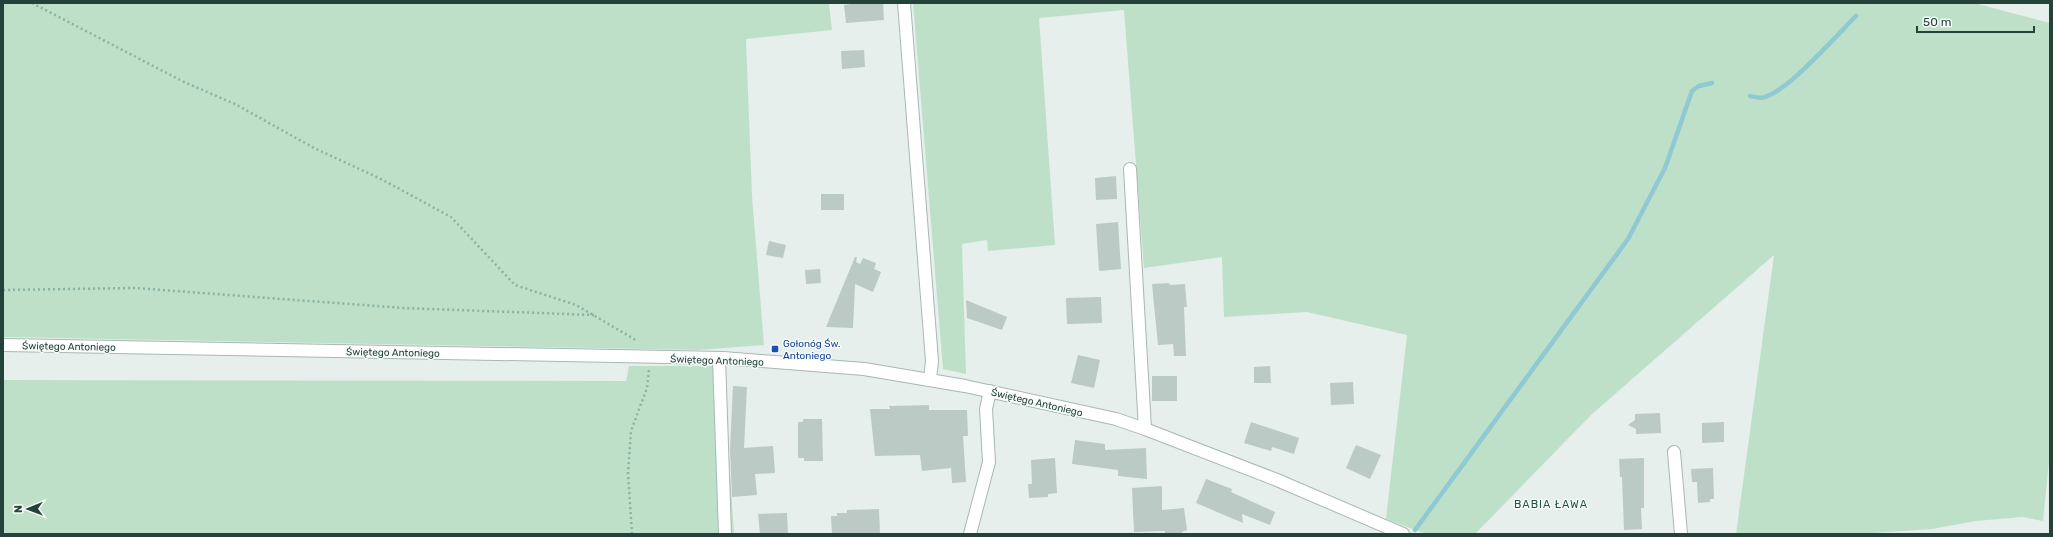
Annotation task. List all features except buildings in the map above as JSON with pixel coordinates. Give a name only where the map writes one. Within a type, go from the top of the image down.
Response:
[{"type":"street","points":[[904,3],[932,361],[930,379]]},
{"type":"street","points":[[1130,169],[1145,429]]},
{"type":"street","name":"Świętego Antoniego","points":[[3,345],[720,358],[833,366],[930,379],[1116,420],[1145,429],[1277,480],[1398,533]]},
{"type":"street","points":[[720,358],[725,534]]},
{"type":"street","points":[[970,534],[988,462],[986,409],[990,391]]},
{"type":"street","points":[[1674,452],[1681,534]]},
{"type":"path","points":[[32,3],[184,82],[235,104],[314,148],[383,180],[451,217],[516,286],[576,305],[634,339],[647,357],[647,388],[631,431],[628,473],[632,534]]},
{"type":"path","points":[[3,290],[135,288],[403,308],[594,316]]},
{"type":"green space","points":[[3,3],[829,3],[832,30],[746,39],[752,196],[764,345],[698,350],[3,337]]},
{"type":"green space","points":[[913,3],[1974,3],[2050,23],[2050,452],[2043,521],[2022,517],[1976,521],[1932,529],[1859,534],[1736,534],[1774,255],[1591,415],[1475,534],[1426,534],[1386,519],[1407,335],[1307,312],[1224,317],[1222,257],[1144,268],[1124,10],[1039,18],[1055,245],[988,251],[987,240],[962,244],[966,374],[943,369]]},
{"type":"green space","points":[[629,366],[723,366],[734,534],[3,534],[3,380],[626,381]]},
{"type":"waterway","points":[[1750,96],[1759,98],[1765,97],[1787,84],[1856,16]]},
{"type":"waterway","points":[[1415,530],[1628,239],[1665,168],[1692,91],[1699,86],[1712,83]]},
{"type":"place","name":"Gołonóg Św. Antoniego","points":[[775,349]]},
{"type":"district","name":"BABIA ŁAWA","points":[[1551,504]]}]
